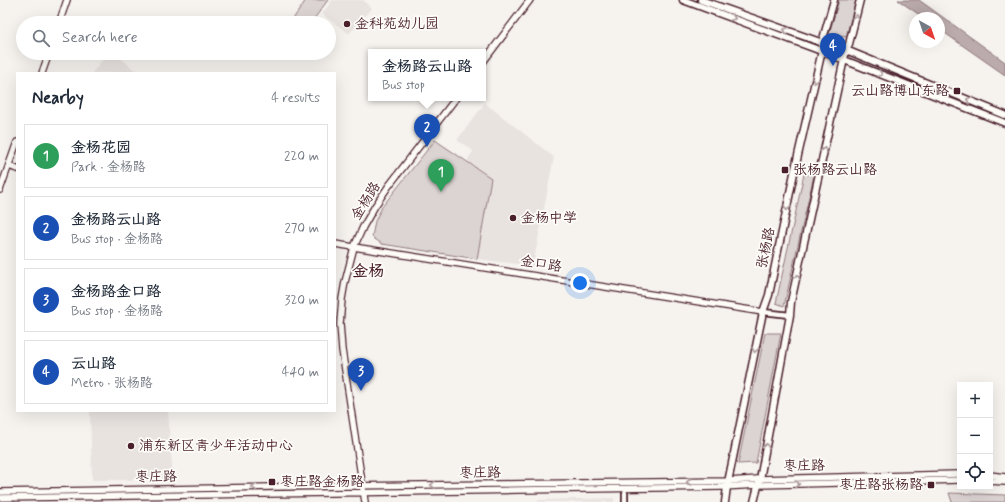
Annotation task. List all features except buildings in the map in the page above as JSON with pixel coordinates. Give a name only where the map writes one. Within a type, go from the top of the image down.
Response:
[{"type":"main road","points":[[683,0],[821,51],[1005,123]]},
{"type":"main road","points":[[701,0],[846,50],[1005,115]]},
{"type":"main road","name":"张杨路","points":[[725,502],[727,484],[763,312],[769,295],[823,39],[834,0]]},
{"type":"main road","points":[[754,502],[790,315],[791,302],[846,50],[849,44],[860,0]]},
{"type":"street","points":[[62,16],[68,0]]},
{"type":"street","points":[[486,58],[530,0]]},
{"type":"street","points":[[42,72],[47,60]]},
{"type":"street","name":"金杨路","points":[[365,502],[342,350],[340,324],[343,293],[349,264],[354,247],[375,206],[454,101]]},
{"type":"street","points":[[0,190],[16,145]]},
{"type":"street","points":[[9,166],[16,169]]},
{"type":"street","name":"金口路","points":[[336,244],[790,315]]},
{"type":"street","name":"枣庄路","points":[[0,498],[363,489],[727,484],[957,474]]},
{"type":"street","points":[[993,475],[1005,477]]},
{"type":"street","name":"枣庄路","points":[[759,482],[957,480]]},
{"type":"street","points":[[993,481],[1005,482]]},
{"type":"street","name":"枣庄路","points":[[0,492],[100,496]]},
{"type":"street","points":[[625,493],[625,502]]},
{"type":"shaded area","points":[[306,0],[328,0],[316,16],[295,16]]},
{"type":"shaded area","name":"金科苑幼儿园","points":[[332,0],[363,0],[372,8],[349,34],[336,24],[336,16],[325,16],[322,14]]},
{"type":"shaded area","points":[[839,0],[856,0],[846,37],[829,34]]},
{"type":"shaded area","points":[[898,0],[919,0],[936,12],[915,12]]},
{"type":"shaded area","points":[[945,19],[1005,62],[1005,75],[945,33]]},
{"type":"shaded area","points":[[102,60],[123,60],[137,72],[93,72]]},
{"type":"shaded area","name":"金杨中学","points":[[485,103],[554,157],[533,266],[477,259],[491,178],[467,161],[473,151],[457,140]]},
{"type":"shaded area","points":[[435,140],[491,178],[477,259],[382,244],[372,237],[375,221],[382,207]]},
{"type":"shaded area","points":[[804,174],[814,175],[784,306],[776,303]]},
{"type":"shaded area","points":[[765,333],[781,333],[756,463],[738,464]]},
{"type":"shaded area","name":"浦东新区青少年活动中心","points":[[90,412],[168,412],[173,480],[92,480]]},
{"type":"shaded area","points":[[949,493],[1005,495],[1005,502],[952,502]]},
{"type":"shaded area","points":[[614,498],[614,502],[538,502],[538,500]]},
{"type":"place","name":"金科苑幼儿园","points":[[347,24]]},
{"type":"place","name":"云山路","points":[[833,66]]},
{"type":"place","name":"云山路博山东路","points":[[957,91]]},
{"type":"place","name":"金杨路云山路","points":[[427,147]]},
{"type":"place","name":"张杨路云山路","points":[[785,170]]},
{"type":"place","name":"金杨花园","points":[[441,192]]},
{"type":"place","name":"金杨中学","points":[[513,218]]},
{"type":"place","name":"金杨路金口路","points":[[361,391]]},
{"type":"place","name":"浦东新区青少年活动中心","points":[[131,446]]},
{"type":"place","name":"枣庄路金杨路","points":[[272,482]]},
{"type":"place","name":"枣庄路张杨路","points":[[931,485]]},
{"type":"district","name":"金杨","points":[[368,271]]}]
